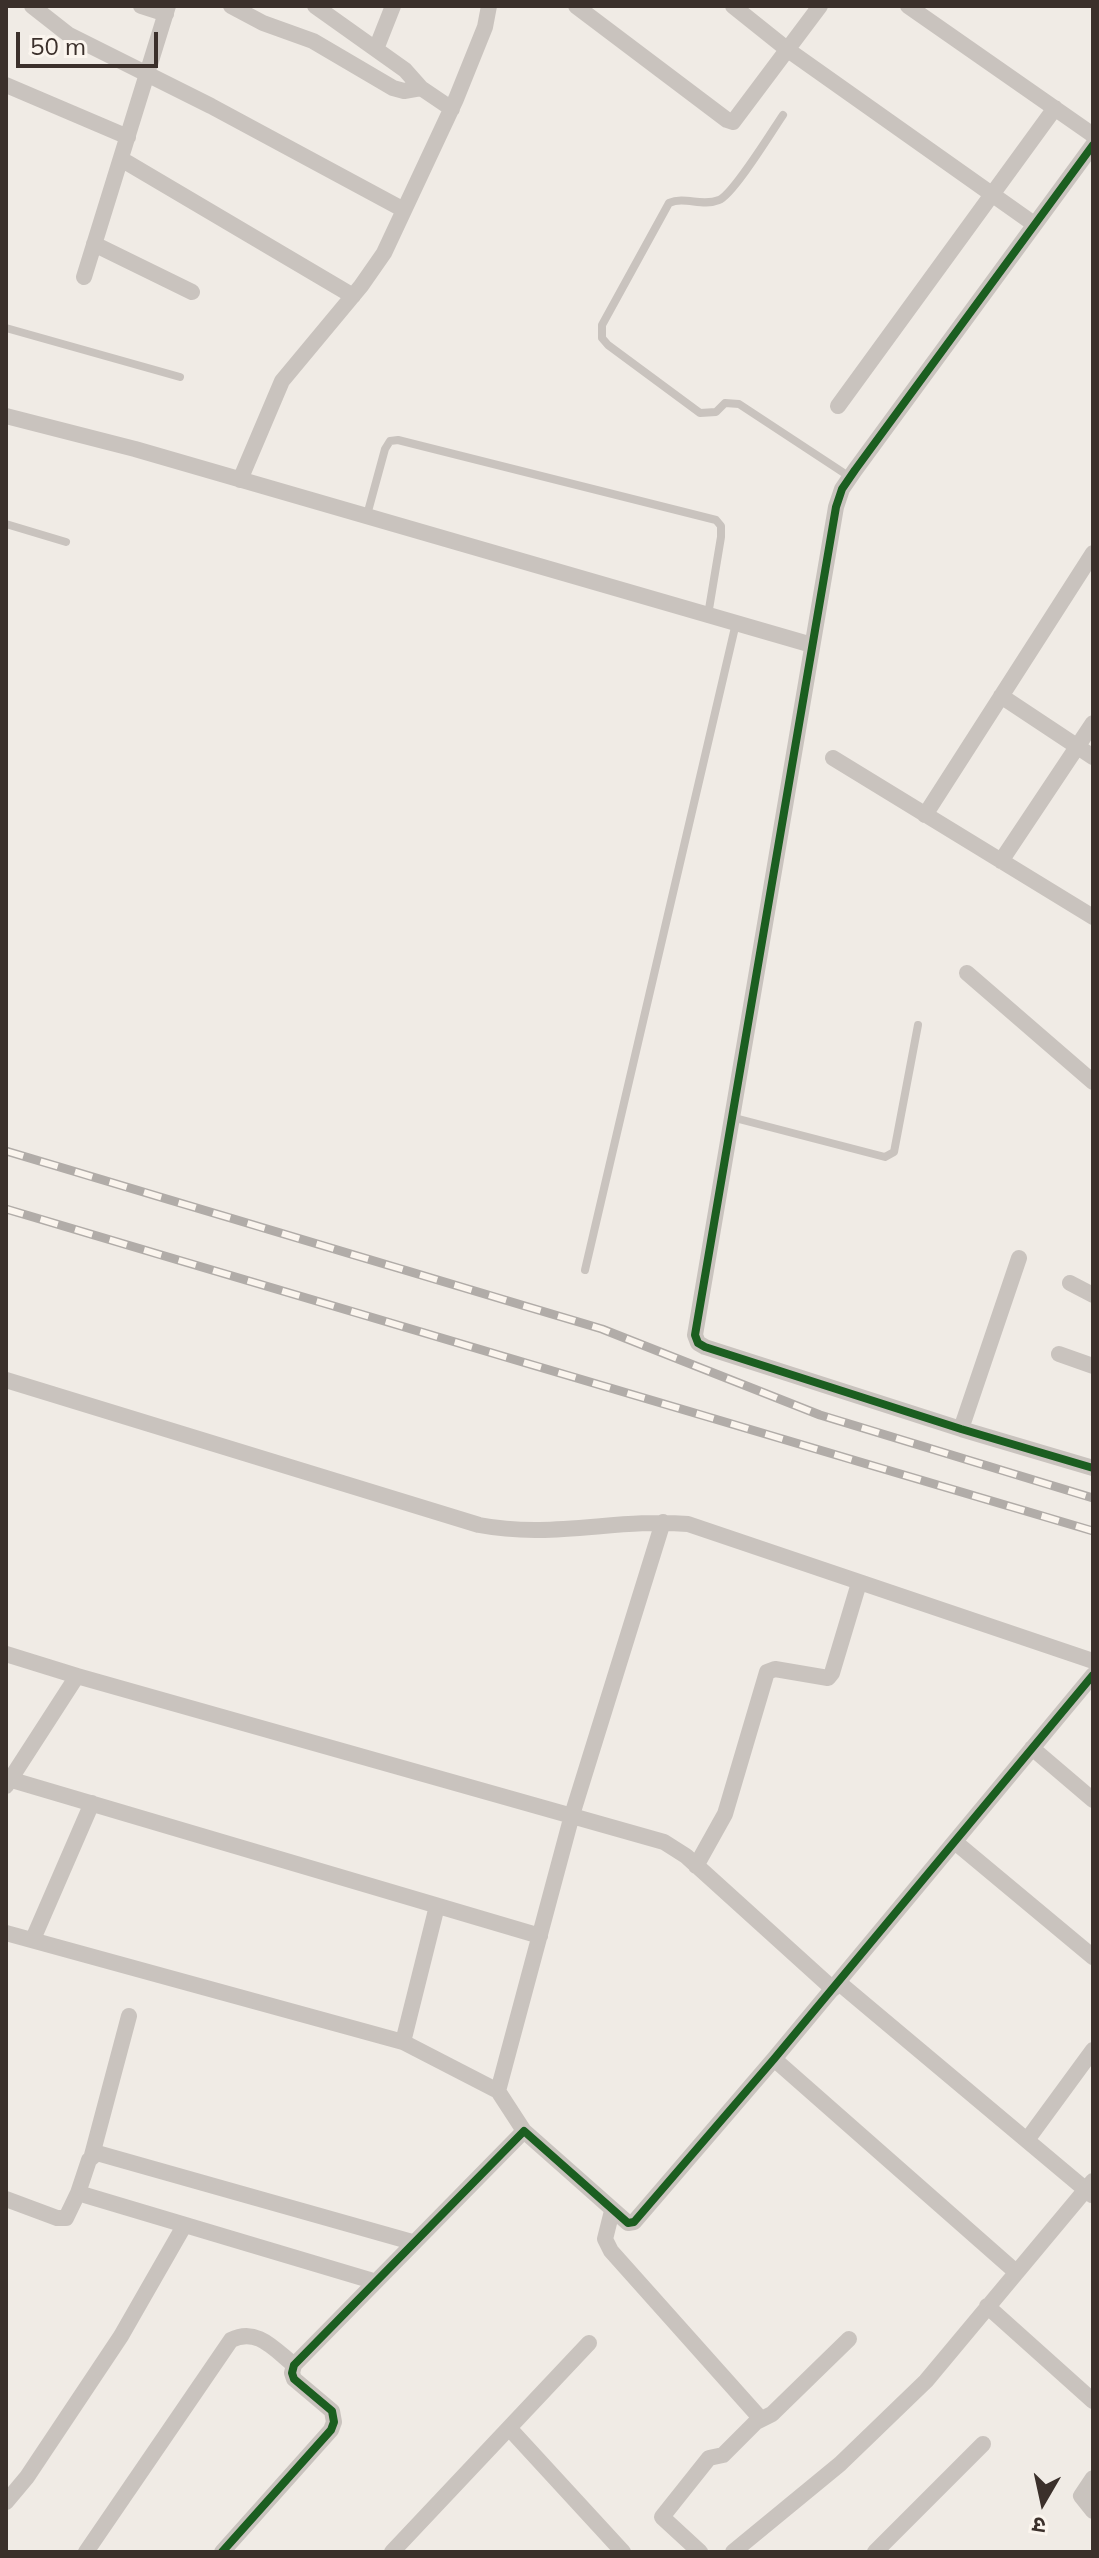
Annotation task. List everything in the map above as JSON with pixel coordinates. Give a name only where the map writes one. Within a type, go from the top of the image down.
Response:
[{"type":"street","points":[[32,6],[69,35],[404,210]]},
{"type":"street","points":[[84,277],[167,10],[141,6]]},
{"type":"street","points":[[231,6],[263,23],[313,41],[393,88],[404,91],[421,88]]},
{"type":"street","points":[[315,6],[411,75],[421,88],[452,109]]},
{"type":"street","points":[[376,49],[393,6]]},
{"type":"street","points":[[240,480],[282,381],[353,296],[384,253],[452,109],[485,27],[489,6]]},
{"type":"street","points":[[576,6],[733,122],[820,6]]},
{"type":"street","points":[[733,6],[788,50],[1034,224]]},
{"type":"street","points":[[908,6],[1093,135]]},
{"type":"street","points":[[6,85],[128,137]]},
{"type":"street","points":[[838,406],[1055,108]]},
{"type":"street","points":[[1093,145],[850,477],[836,507],[695,1335],[698,1343],[961,1429],[1093,1468]]},
{"type":"street","points":[[121,159],[353,296]]},
{"type":"street","points":[[94,244],[192,292]]},
{"type":"street","points":[[6,416],[812,645]]},
{"type":"street","points":[[925,815],[1093,553]]},
{"type":"street","points":[[1001,696],[1093,757]]},
{"type":"street","points":[[1001,861],[1093,723]]},
{"type":"street","points":[[833,758],[1093,917]]},
{"type":"street","points":[[967,973],[1093,1082]]},
{"type":"street","points":[[961,1429],[1019,1258]]},
{"type":"street","points":[[1070,1283],[1093,1295]]},
{"type":"street","points":[[1059,1354],[1093,1366]]},
{"type":"street","points":[[6,1380],[479,1525],[532,1532],[663,1522],[703,1529],[1093,1661]]},
{"type":"street","points":[[498,2091],[572,1815],[663,1522]]},
{"type":"street","points":[[696,1866],[725,1814],[767,1672],[775,1669],[828,1678],[859,1583]]},
{"type":"street","points":[[6,1654],[664,1842],[835,1986],[1091,2189],[1016,2272],[926,2381],[840,2464],[733,2552]]},
{"type":"street","points":[[6,1933],[403,2042],[498,2091],[524,2131],[612,2211],[628,2223],[634,2222],[774,2059],[1093,1675]]},
{"type":"street","points":[[77,1676],[9,1783],[92,1803],[540,1936]]},
{"type":"street","points":[[1032,1748],[1093,1800]]},
{"type":"street","points":[[33,1939],[92,1803]]},
{"type":"street","points":[[955,1842],[1093,1957]]},
{"type":"street","points":[[403,2042],[437,1906]]},
{"type":"street","points":[[6,2199],[57,2218],[66,2218],[92,2155],[129,2016]]},
{"type":"street","points":[[1027,2140],[1093,2050]]},
{"type":"street","points":[[774,2059],[1016,2272]]},
{"type":"street","points":[[222,2552],[331,2430],[334,2422],[332,2411],[294,2379],[294,2365],[373,2281],[524,2131]]},
{"type":"street","points":[[92,2155],[97,2153],[412,2242]]},
{"type":"street","points":[[78,2193],[373,2281]]},
{"type":"street","points":[[612,2211],[605,2239],[611,2251],[761,2419]]},
{"type":"street","points":[[6,2502],[27,2477],[121,2336],[184,2226]]},
{"type":"street","points":[[987,2306],[1093,2401]]},
{"type":"street","points":[[86,2552],[231,2340],[242,2334],[259,2337],[294,2365]]},
{"type":"street","points":[[700,2552],[662,2517],[709,2458],[723,2455],[761,2419],[772,2414],[849,2339]]},
{"type":"street","points":[[392,2552],[589,2343]]},
{"type":"street","points":[[509,2428],[623,2552]]},
{"type":"street","points":[[875,2552],[983,2444]]},
{"type":"street","points":[[1093,2478],[1081,2496],[1093,2511]]},
{"type":"lane","points":[[783,115],[727,196],[712,202],[677,200],[669,203],[601,331],[608,345],[700,413],[716,412],[725,403],[739,404],[850,477]]},
{"type":"lane","points":[[6,328],[180,377]]},
{"type":"lane","points":[[366,516],[385,449],[390,441],[398,440],[716,520],[721,526],[721,537],[708,615]]},
{"type":"lane","points":[[6,524],[66,542]]},
{"type":"lane","points":[[585,1270],[736,623]]},
{"type":"lane","points":[[730,1117],[890,1156],[894,1152],[918,1025]]},
{"type":"railway","points":[[6,1151],[602,1329],[820,1415],[1093,1498]]},
{"type":"railway","points":[[6,1209],[1093,1531]]},
{"type":"cycle path","points":[[1093,145],[842,489],[836,507],[695,1335],[698,1343],[705,1347],[1093,1468]]},
{"type":"cycle path","points":[[222,2552],[331,2430],[334,2422],[332,2411],[294,2379],[294,2365],[524,2131],[628,2223],[634,2222],[774,2059],[1093,1675]]}]
